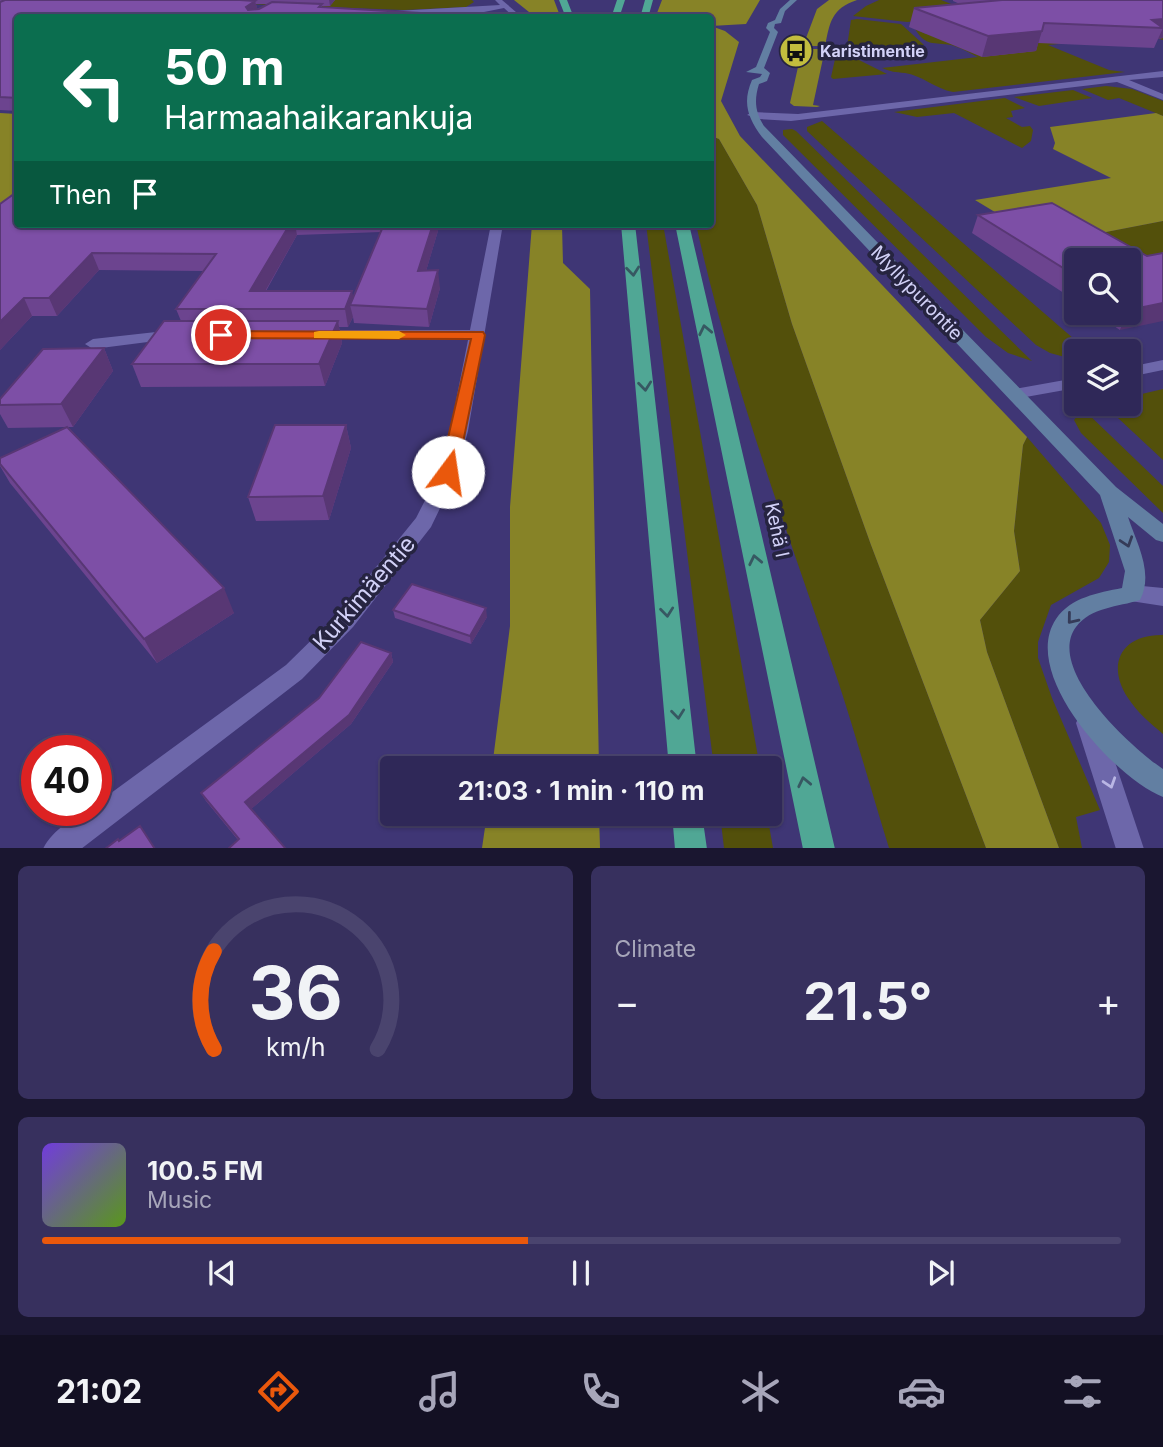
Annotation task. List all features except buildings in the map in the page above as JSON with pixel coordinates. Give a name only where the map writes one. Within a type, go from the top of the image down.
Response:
[{"type":"highway","points":[[628,228],[682,756]]},
{"type":"highway","name":"Kehä I","points":[[683,228],[819,848]]},
{"type":"highway","points":[[688,826],[691,848]]},
{"type":"main road","points":[[752,115],[749,98],[755,82],[764,79],[766,73],[760,69],[774,32],[784,26],[778,20],[782,10],[793,0]]},
{"type":"main road","name":"Myllypurontie","points":[[752,115],[778,148],[1109,492],[1163,535]]},
{"type":"main road","name":"Myllypurontie","points":[[1109,492],[1136,571],[1132,594]]},
{"type":"main road","points":[[1132,594],[1105,598],[1082,607],[1071,617],[1063,630],[1060,661],[1065,680],[1088,719],[1130,762],[1163,784]]},
{"type":"street","points":[[377,12],[469,9],[501,2],[515,14]]},
{"type":"street","points":[[752,115],[776,120],[1163,74]]},
{"type":"street","points":[[1117,79],[1163,97]]},
{"type":"street","name":"Kurkimäentie","points":[[58,848],[238,716],[293,672],[345,621],[424,522],[448,472],[478,335],[496,228]]},
{"type":"street","points":[[93,344],[184,335]]},
{"type":"street","points":[[304,335],[478,335]]},
{"type":"street","points":[[1141,370],[1163,365]]},
{"type":"street","points":[[1015,394],[1064,385]]},
{"type":"street","points":[[1132,594],[1163,597]]},
{"type":"street","points":[[1088,719],[1130,848]]},
{"type":"shaded area","points":[[141,0],[474,2],[466,7],[404,10]]},
{"type":"shaded area","points":[[514,0],[554,0],[559,14],[532,14]]},
{"type":"shaded area","points":[[662,0],[760,0],[746,24],[714,26],[714,14],[657,13]]},
{"type":"shaded area","points":[[829,0],[857,0],[842,8],[833,17],[825,46],[803,46],[817,9]]},
{"type":"shaded area","points":[[879,0],[941,0],[980,15],[907,22],[853,16]]},
{"type":"shaded area","points":[[1110,0],[1163,16],[1163,40],[1145,35],[1048,45],[1109,70],[1125,72],[953,92],[911,74],[882,68],[978,57],[954,46],[931,43],[923,39],[915,29],[926,34],[1015,25]]},
{"type":"shaded area","points":[[851,20],[901,24],[924,45],[884,49],[847,47]]},
{"type":"shaded area","points":[[714,27],[725,31],[739,42],[721,101],[740,136],[1027,437],[1023,445],[1014,531],[1020,571],[980,620],[987,652],[1059,848],[986,848],[871,545],[792,324],[757,205],[719,139],[714,137]]},
{"type":"shaded area","points":[[802,49],[825,49],[813,105],[820,106],[817,107],[794,106],[790,103]]},
{"type":"shaded area","points":[[836,55],[855,58],[887,74],[833,79],[831,77]]},
{"type":"shaded area","points":[[1106,86],[1132,89],[1163,101],[1163,116],[1119,98],[1108,100],[1082,89]]},
{"type":"shaded area","points":[[1073,90],[1092,98],[1039,106],[1014,97]]},
{"type":"shaded area","points":[[1005,98],[1025,108],[1011,111],[1013,117],[1006,118],[1022,127],[1030,126],[1033,130],[1031,141],[1022,148],[954,113],[917,117],[894,112]]},
{"type":"shaded area","points":[[0,113],[14,114],[14,201],[0,212]]},
{"type":"shaded area","points":[[1156,113],[1163,116],[1163,221],[1075,238],[1018,226],[975,200],[1111,178],[1053,149],[1055,143],[1050,127]]},
{"type":"shaded area","points":[[822,121],[1074,339],[1064,339],[1064,357],[1036,345],[807,131],[807,127]]},
{"type":"shaded area","points":[[792,129],[1032,361],[1008,353],[986,337],[783,135],[783,130]]},
{"type":"shaded area","points":[[714,137],[719,139],[757,205],[792,324],[871,545],[986,848],[889,848],[838,681],[742,397],[697,228],[714,228]]},
{"type":"shaded area","points":[[1163,221],[1163,261],[1141,261],[1141,248],[1098,248],[1075,238]]},
{"type":"shaded area","points":[[532,228],[562,228],[563,263],[590,289],[599,756],[494,756],[510,626],[510,507]]},
{"type":"shaded area","points":[[646,228],[664,228],[758,756],[712,756]]},
{"type":"shaded area","points":[[1163,389],[1163,460],[1116,416],[1141,416],[1141,394]]},
{"type":"shaded area","points":[[1077,416],[1090,416],[1163,486],[1163,513],[1081,433],[1074,420]]},
{"type":"shaded area","points":[[1027,437],[1101,523],[1110,545],[1109,562],[1099,578],[1051,605],[1038,642],[1038,658],[1052,698],[1100,810],[1076,817],[1082,848],[1059,848],[987,652],[980,620],[1020,571],[1014,531],[1023,445]]},
{"type":"shaded area","points":[[1163,635],[1163,734],[1128,698],[1121,685],[1118,662],[1128,645],[1149,636]]},
{"type":"shaded area","points":[[485,826],[599,826],[600,848],[482,848]]},
{"type":"shaded area","points":[[721,826],[769,826],[773,848],[724,848]]},
{"type":"slow traffic","points":[[319,335],[399,335]]},
{"type":"place","name":"Karistimentie","points":[[796,51]]},
{"type":"route","points":[[221,335],[478,335],[448,472]]}]
